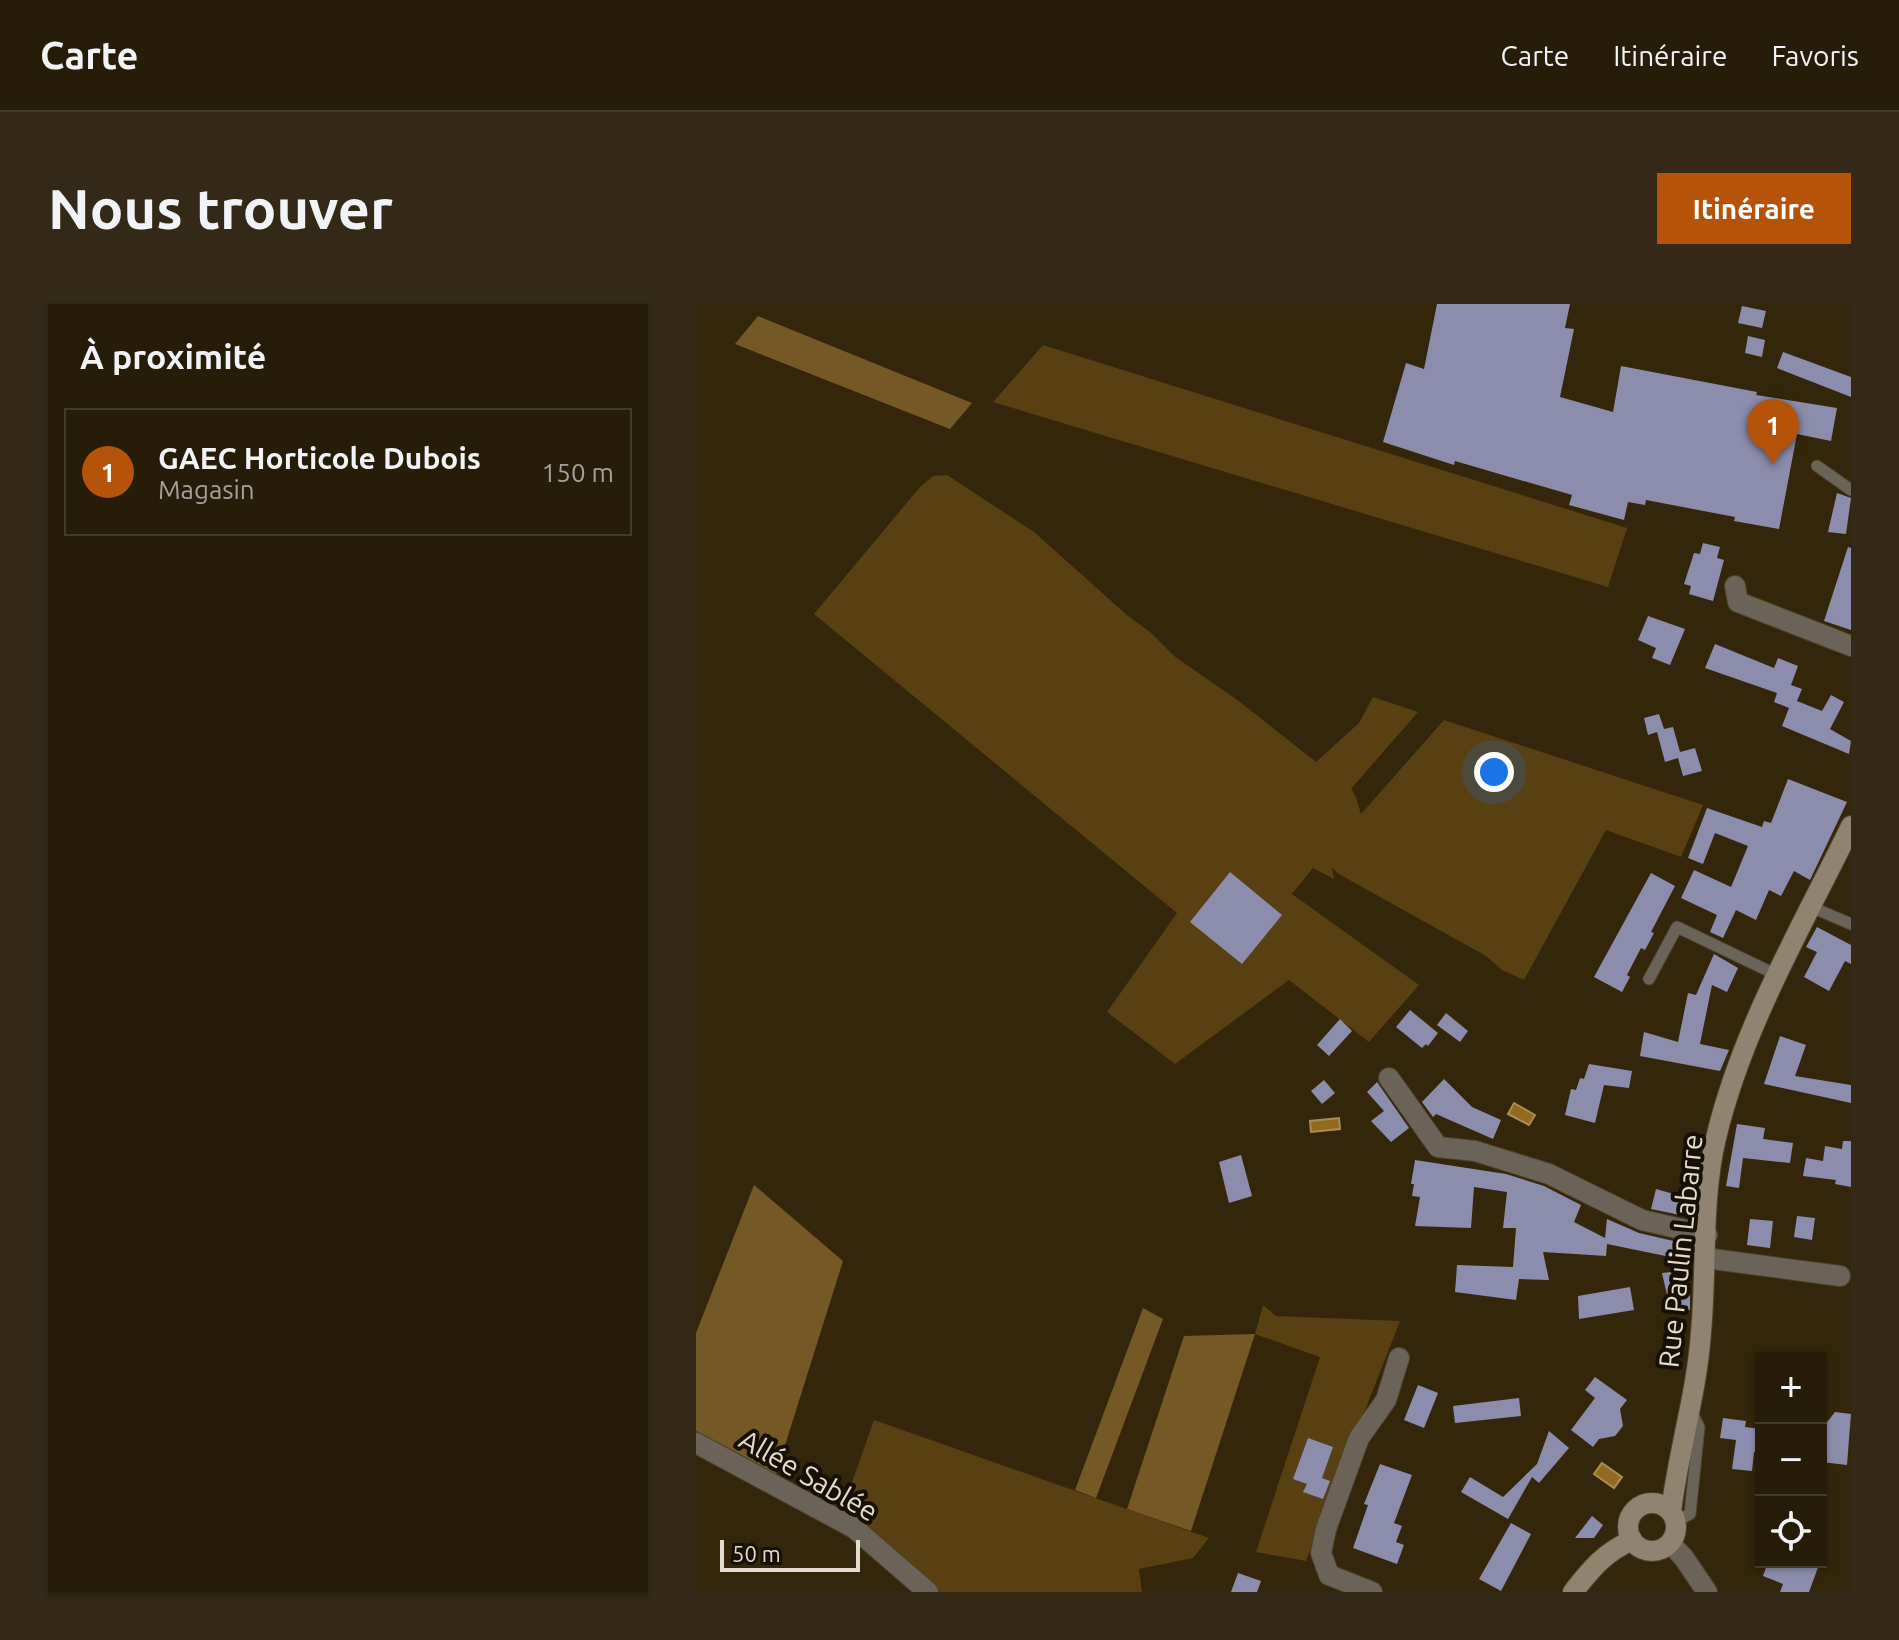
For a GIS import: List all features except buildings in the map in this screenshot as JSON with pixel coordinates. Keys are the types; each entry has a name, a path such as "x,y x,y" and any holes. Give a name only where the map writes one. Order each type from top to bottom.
{"street":[{"path":"1735,586 1738,602 1851,646"},
{"name":"Rue Paulin Labarre","path":"1688,1415 1701,1334 1715,1141 1732,1082 1777,975 1851,826"},
{"path":"1389,1078 1438,1147 1475,1151 1549,1174 1642,1220 1707,1235"},
{"path":"1705,1258 1840,1276"},
{"path":"1372,1592 1329,1575 1321,1553 1326,1529 1359,1438 1386,1400 1399,1358"},
{"path":"1688,1415 1673,1517 1676,1529 1665,1548 1650,1551 1637,1546 1628,1526 1630,1519 1663,1479 1688,1415"},
{"name":"Allée Sablée","path":"696,1443 854,1528 928,1592"},
{"path":"1645,1504 1659,1504 1673,1517"},
{"path":"1573,1592 1589,1570 1610,1550 1632,1540"},
{"path":"1670,1543 1707,1592"}],"lane":[{"path":"1817,466 1851,490"},
{"path":"1811,907 1851,924"},
{"path":"1649,979 1677,927 1777,975"}],"shaded area":[{"path":"758,316 972,403 950,429 735,344"},
{"path":"1043,345 1627,528 1608,587 993,402"},
{"path":"947,475 1034,532 1174,656 1236,699 1316,762 1359,723 1373,697 1418,712 1351,789 1361,814 1444,720 1703,805 1681,857 1606,830 1524,980 1337,873 1332,867 1334,879 1313,868 1292,894 1419,985 1369,1042 1289,980 1175,1064 1107,1012 1177,913 814,614 920,487 933,476"},
{"path":"1514,1103 1535,1115 1529,1125 1508,1114"},
{"path":"1339,1118 1340,1129 1311,1132 1310,1121"},
{"path":"754,1185 843,1261 776,1474 696,1431 696,1333"},
{"path":"1263,1305 1276,1316 1400,1321 1306,1561 1256,1552 1320,1357 1255,1334"},
{"path":"1143,1308 1163,1319 1096,1498 1075,1490"},
{"path":"1255,1334 1191,1531 1127,1509 1184,1336"},
{"path":"874,1420 1209,1538 1193,1558 1139,1569 1142,1592 932,1592 842,1511"},
{"path":"1602,1463 1622,1477 1614,1488 1594,1474"}],"place":[{"name":"GAEC Horticole Dubois","path":"1773,465"}]}
